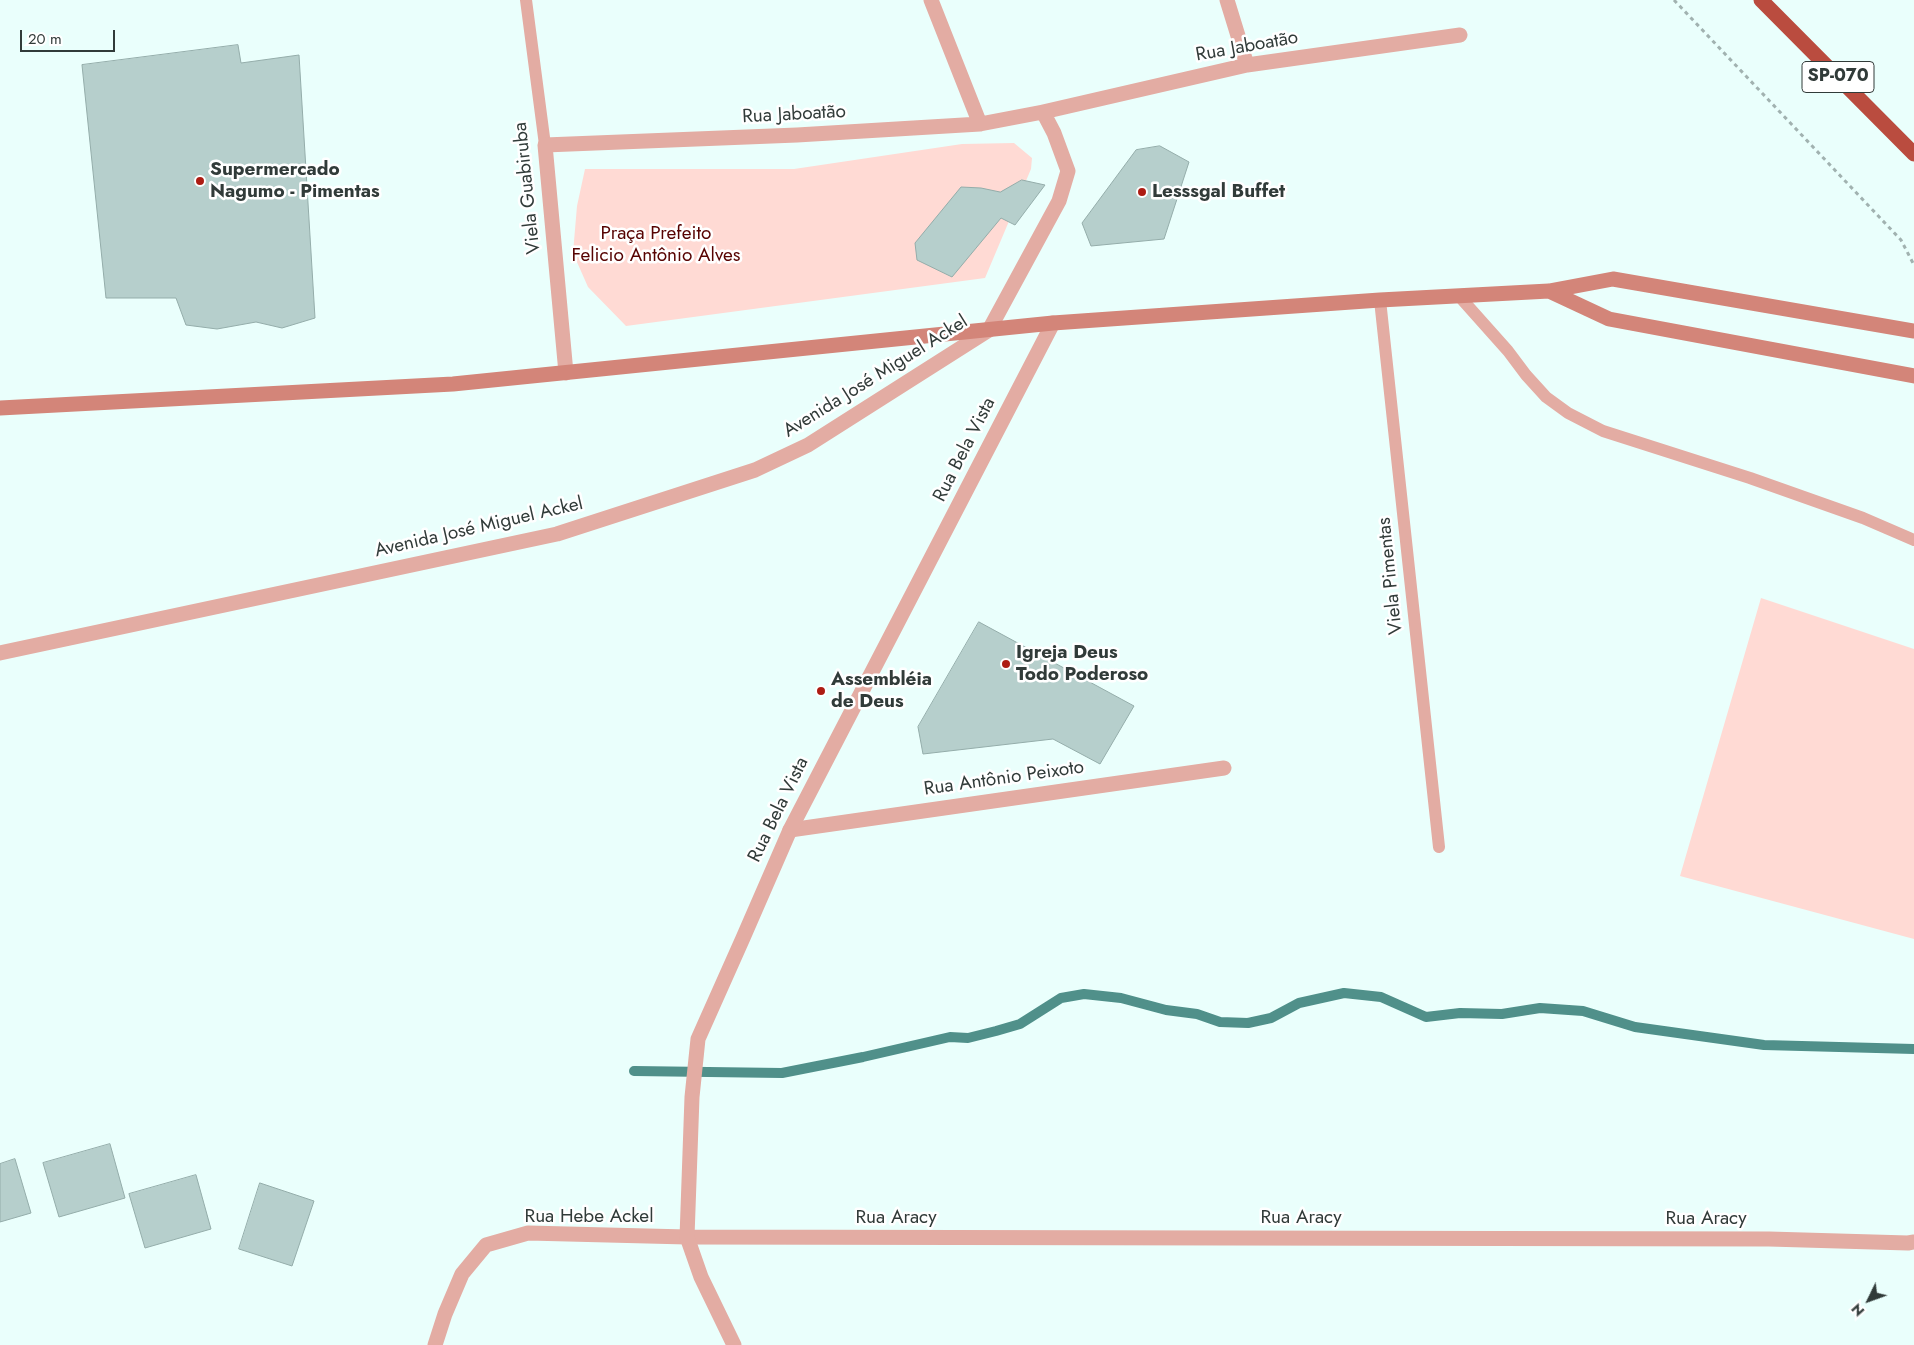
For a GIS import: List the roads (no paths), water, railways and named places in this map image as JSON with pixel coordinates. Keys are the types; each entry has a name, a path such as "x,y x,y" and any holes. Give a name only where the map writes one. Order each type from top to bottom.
{"highway":[{"name":"SP-070","path":"1761,0 1914,154"}],"main road":[{"path":"0,408 453,384 1053,323 1380,300 1549,291 1613,279 1914,331"},
{"path":"1549,291 1609,319 1914,376"}],"street":[{"path":"931,0 980,124"},
{"path":"1228,0 1247,65"},
{"name":"Rua Jaboatão","path":"545,145 797,135 980,124 1043,112 1247,65 1460,35"},
{"path":"989,330 1059,202 1068,171 1043,112"},
{"name":"Viela Guabiruba","path":"545,145 566,373"},
{"name":"Rua Bela Vista","path":"734,1345 701,1277 687,1237 689,1159 698,1039 790,830 1053,323"},
{"name":"Avenida José Miguel Ackel","path":"0,653 548,536 755,470 808,446 989,330"},
{"name":"Rua Antônio Peixoto","path":"790,830 1224,768"},
{"name":"Rua Hebe Ackel","path":"435,1345 445,1314 462,1274 486,1246 528,1233 687,1237"},
{"name":"Rua Aracy","path":"687,1237 1769,1239 1914,1242"}],"lane":[{"name":"Viela Guabiruba","path":"526,0 545,145"},
{"path":"1459,296 1546,397 1568,413 1603,431 1750,478 1863,518 1914,540"},
{"name":"Viela Pimentas","path":"1380,300 1439,848"}],"waterway":[{"path":"634,1071 782,1073 950,1037 968,1038 996,1031 1020,1024 1061,998 1084,994 1121,998 1166,1010 1197,1014 1220,1022 1248,1023 1271,1018 1299,1003 1344,993 1381,997 1426,1017 1460,1013 1502,1014 1540,1008 1583,1011 1635,1027 1764,1045 1914,1049"}],"place":[{"name":"Supermercado Nagumo - Pimentas","path":"200,181"},
{"name":"Lesssgal Buffet","path":"1142,192"},
{"name":"Igreja Deus Todo Poderoso","path":"1006,664"},
{"name":"Assembléia de Deus","path":"821,691"}],"park label":[{"name":"Praça Prefeito Felicio Antônio Alves","path":"656,245"}]}
